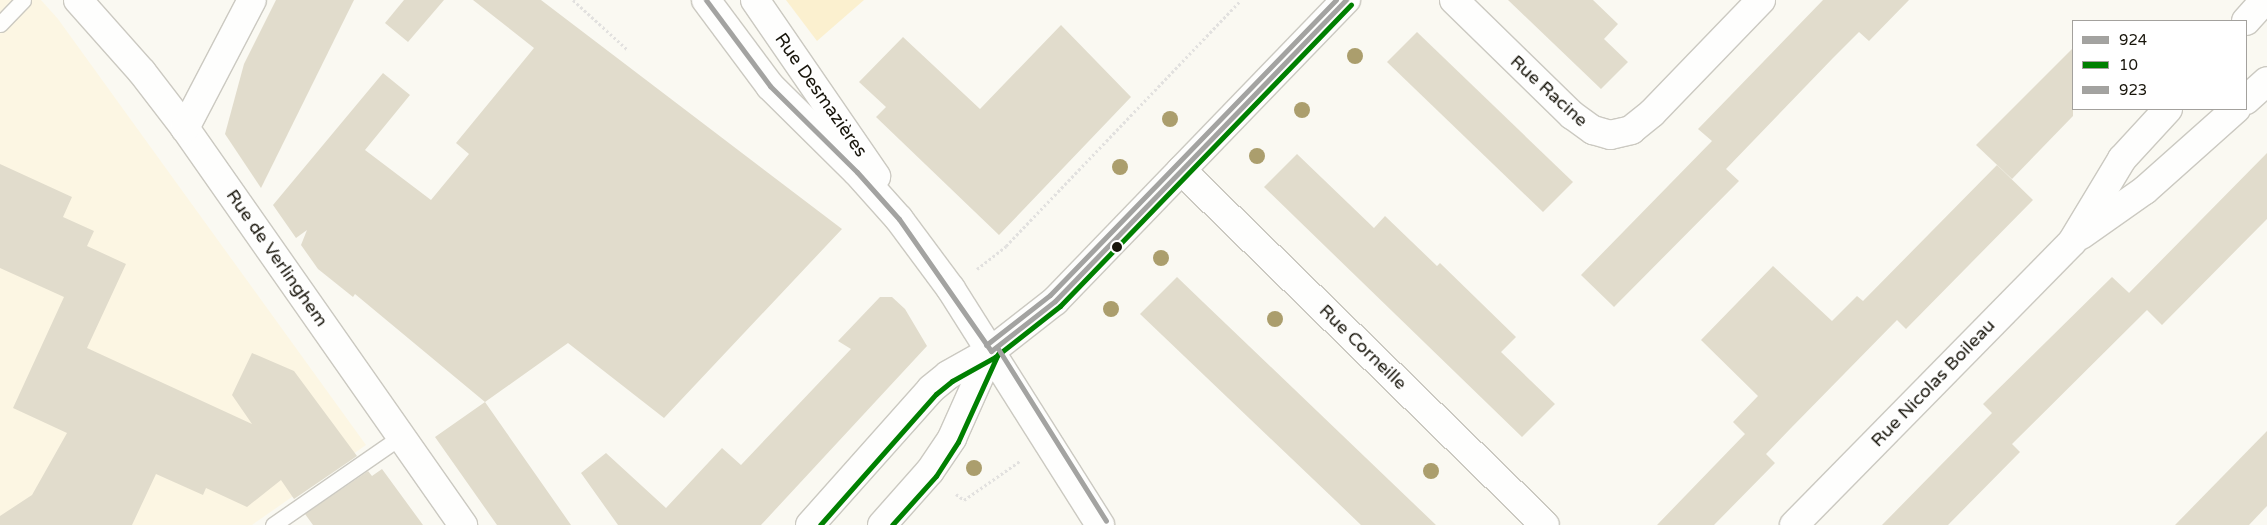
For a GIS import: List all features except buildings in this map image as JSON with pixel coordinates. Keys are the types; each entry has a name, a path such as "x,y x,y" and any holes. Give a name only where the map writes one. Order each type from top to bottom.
{"street":[{"name":"Rue de Verlinghem","path":"78,0 142,72 185,128 463,525"},
{"path":"185,128 252,0"},
{"name":"Rue Desmazières","path":"706,0 770,86 857,172 899,219 950,289 991,351 1100,525"},
{"name":"Rue Desmazières","path":"756,0 862,152 899,219"},
{"path":"810,525 931,390 948,375 991,351 1055,301 1346,0"},
{"name":"Rue Racine","path":"1454,0 1572,115 1593,130 1610,135 1631,130 1652,113 1760,0"},
{"path":"2247,20 2265,0"},
{"path":"2247,99 2267,81"},
{"name":"Rue Nicolas Boileau","path":"2072,242 2122,159 2167,110"},
{"name":"Rue Nicolas Boileau","path":"1794,525 2072,242 2145,190 2235,110"},
{"name":"Rue Corneille","path":"1181,170 1545,525"},
{"path":"882,525 930,471 952,438 991,351"}],"lane":[{"path":"0,24 23,0"},
{"path":"273,525 400,437"}],"path":[{"path":"573,0 628,50"},
{"path":"950,289 1006,246 1241,0"}],"shaded area":[{"path":"0,0 41,0 58,19 366,445 252,525 0,525"},
{"path":"786,0 864,0 817,41"}],"transit line":[{"name":"924","path":"706,0 770,86 857,172 899,219 991,351"},
{"name":"923","path":"986,345 1050,295 1336,0"},
{"name":"924","path":"991,351 1055,301 1346,0"},
{"name":"10","path":"820,525 936,394 952,381 995,357 1060,306 1351,5"},
{"name":"923","path":"997,347 1106,521"},
{"name":"10","path":"892,525 936,476 958,442 998,354"}]}
